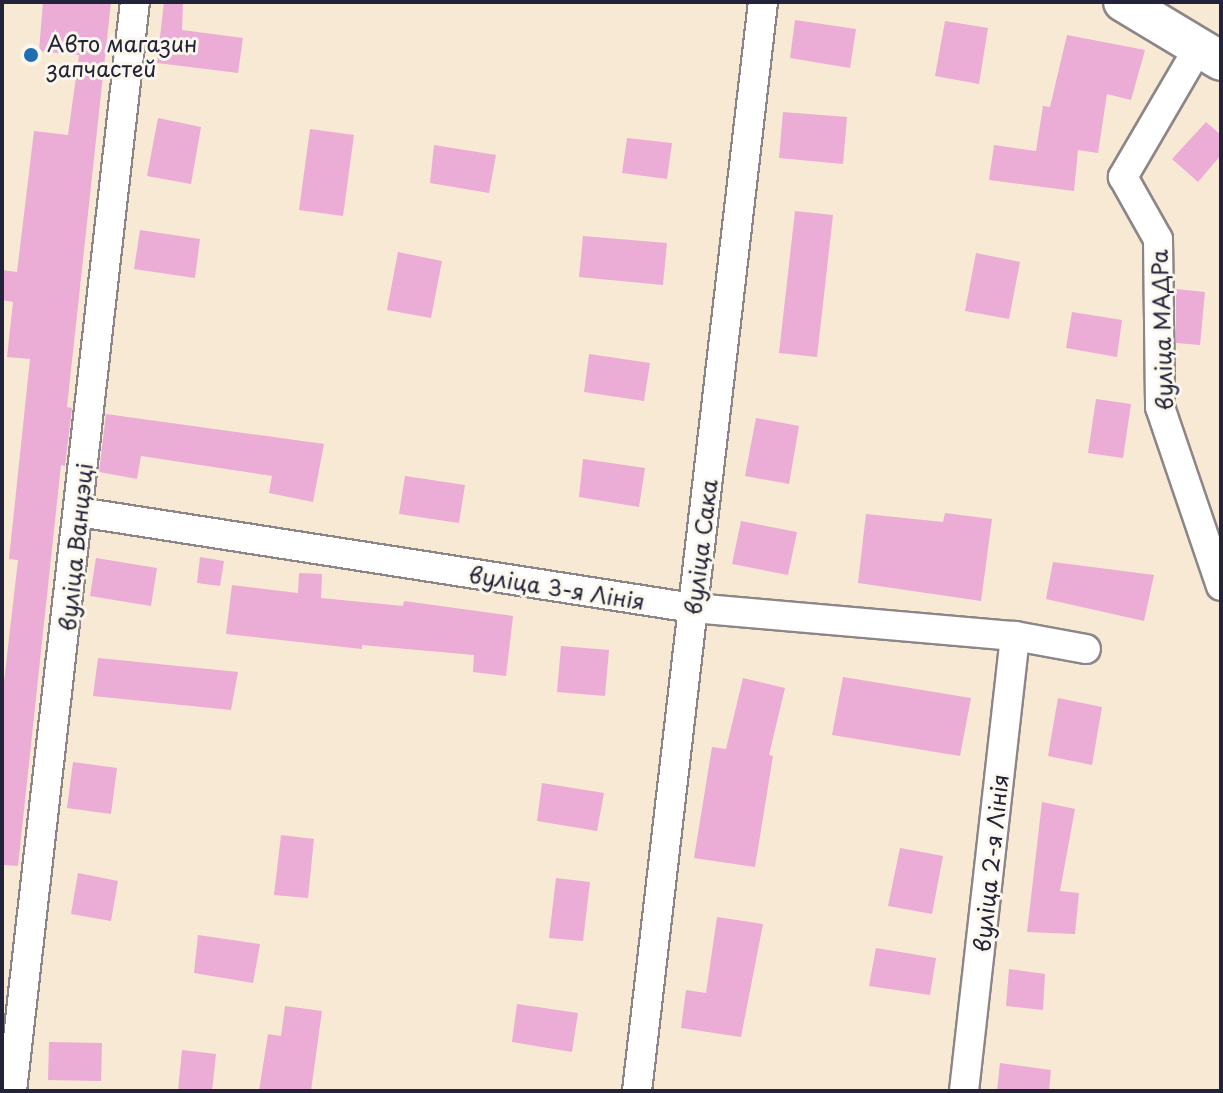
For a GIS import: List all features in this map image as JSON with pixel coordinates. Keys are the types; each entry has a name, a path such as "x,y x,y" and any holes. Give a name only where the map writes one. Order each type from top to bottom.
{"main road":[{"path":"1123,2 1210,53"}],"street":[{"name":"вуліца Ванцэці","path":"12,1091 135,2"},
{"name":"вуліца Сака","path":"637,1091 763,2"},
{"name":"вуліца МАДРа","path":"1210,53 1123,177 1158,239 1160,407 1221,586"},
{"name":"вуліца 3-я Лінія","path":"79,512 693,608 1015,636 1086,649"},
{"name":"вуліца 2-я Лінія","path":"964,1091 1015,636"}],"building":[{"path":"43,2 111,2 67,407 72,408 65,466 61,465 18,866 2,865 2,699 18,560 9,559 30,359 7,357 13,302 2,300 2,270 17,272 34,131 68,135 79,55 39,51"},
{"path":"164,2 183,2 182,30 243,38 238,73 157,63"},
{"path":"795,20 856,29 850,68 790,58"},
{"path":"945,21 988,28 979,84 935,76"},
{"path":"1067,35 1145,50 1131,100 1107,94 1098,153 1078,150 1074,191 989,180 994,145 1036,151 1043,106 1050,107"},
{"path":"783,112 847,117 843,164 779,158"},
{"path":"158,118 201,127 191,184 147,176"},
{"path":"1206,122 1221,135 1221,155 1198,182 1172,159"},
{"path":"310,129 354,135 343,216 299,210"},
{"path":"627,138 672,143 667,179 622,173"},
{"path":"434,145 496,155 489,193 430,183"},
{"path":"795,211 833,215 817,357 779,353"},
{"path":"140,230 200,239 195,278 134,269"},
{"path":"583,236 667,243 663,285 579,277"},
{"path":"398,252 442,261 431,318 387,310"},
{"path":"976,253 1020,262 1009,319 965,311"},
{"path":"1176,289 1205,292 1200,345 1176,343"},
{"path":"1072,312 1122,320 1117,357 1066,348"},
{"path":"589,354 650,363 644,401 584,392"},
{"path":"1096,399 1131,404 1123,458 1088,453"},
{"path":"106,414 324,444 313,502 269,493 272,476 141,456 137,479 99,472"},
{"path":"756,418 799,426 789,484 745,476"},
{"path":"583,459 645,468 639,507 579,497"},
{"path":"405,476 465,485 459,523 399,514"},
{"path":"945,513 992,519 981,601 858,583 866,514 943,522"},
{"path":"741,521 797,532 788,575 732,564"},
{"path":"200,557 224,561 220,586 197,583"},
{"path":"96,558 157,568 151,606 90,596"},
{"path":"1053,562 1154,575 1144,621 1046,599"},
{"path":"299,573 322,574 321,598 403,606 404,601 513,616 506,676 473,672 474,655 362,645 362,649 226,634 232,585 298,593"},
{"path":"561,646 609,650 605,696 557,692"},
{"path":"98,658 238,672 231,710 93,696"},
{"path":"843,677 971,698 960,756 832,735"},
{"path":"743,678 785,688 769,755 773,756 755,867 694,858 712,747 726,749"},
{"path":"1058,698 1102,707 1092,765 1048,756"},
{"path":"73,762 117,768 111,814 67,808"},
{"path":"542,783 604,793 597,831 537,821"},
{"path":"1042,802 1075,809 1060,891 1079,893 1075,934 1027,932"},
{"path":"281,835 314,839 308,898 274,895"},
{"path":"900,848 943,856 932,914 888,906"},
{"path":"78,873 118,881 111,921 71,914"},
{"path":"556,878 590,882 583,941 549,938"},
{"path":"717,917 763,924 741,1037 681,1028 686,990 706,993"},
{"path":"198,935 260,944 253,983 194,973"},
{"path":"876,948 936,958 930,995 869,986"},
{"path":"1009,969 1045,974 1043,1010 1006,1006"},
{"path":"517,1004 578,1013 572,1052 512,1042"},
{"path":"285,1006 322,1011 311,1091 259,1091 268,1034 281,1036"},
{"path":"49,1042 102,1043 101,1081 48,1080"},
{"path":"182,1050 216,1054 212,1091 178,1091"},
{"path":"1000,1063 1051,1070 1049,1091 997,1091"}],"place":[{"name":"Авто магазин запчастей","path":"31,55"}]}
